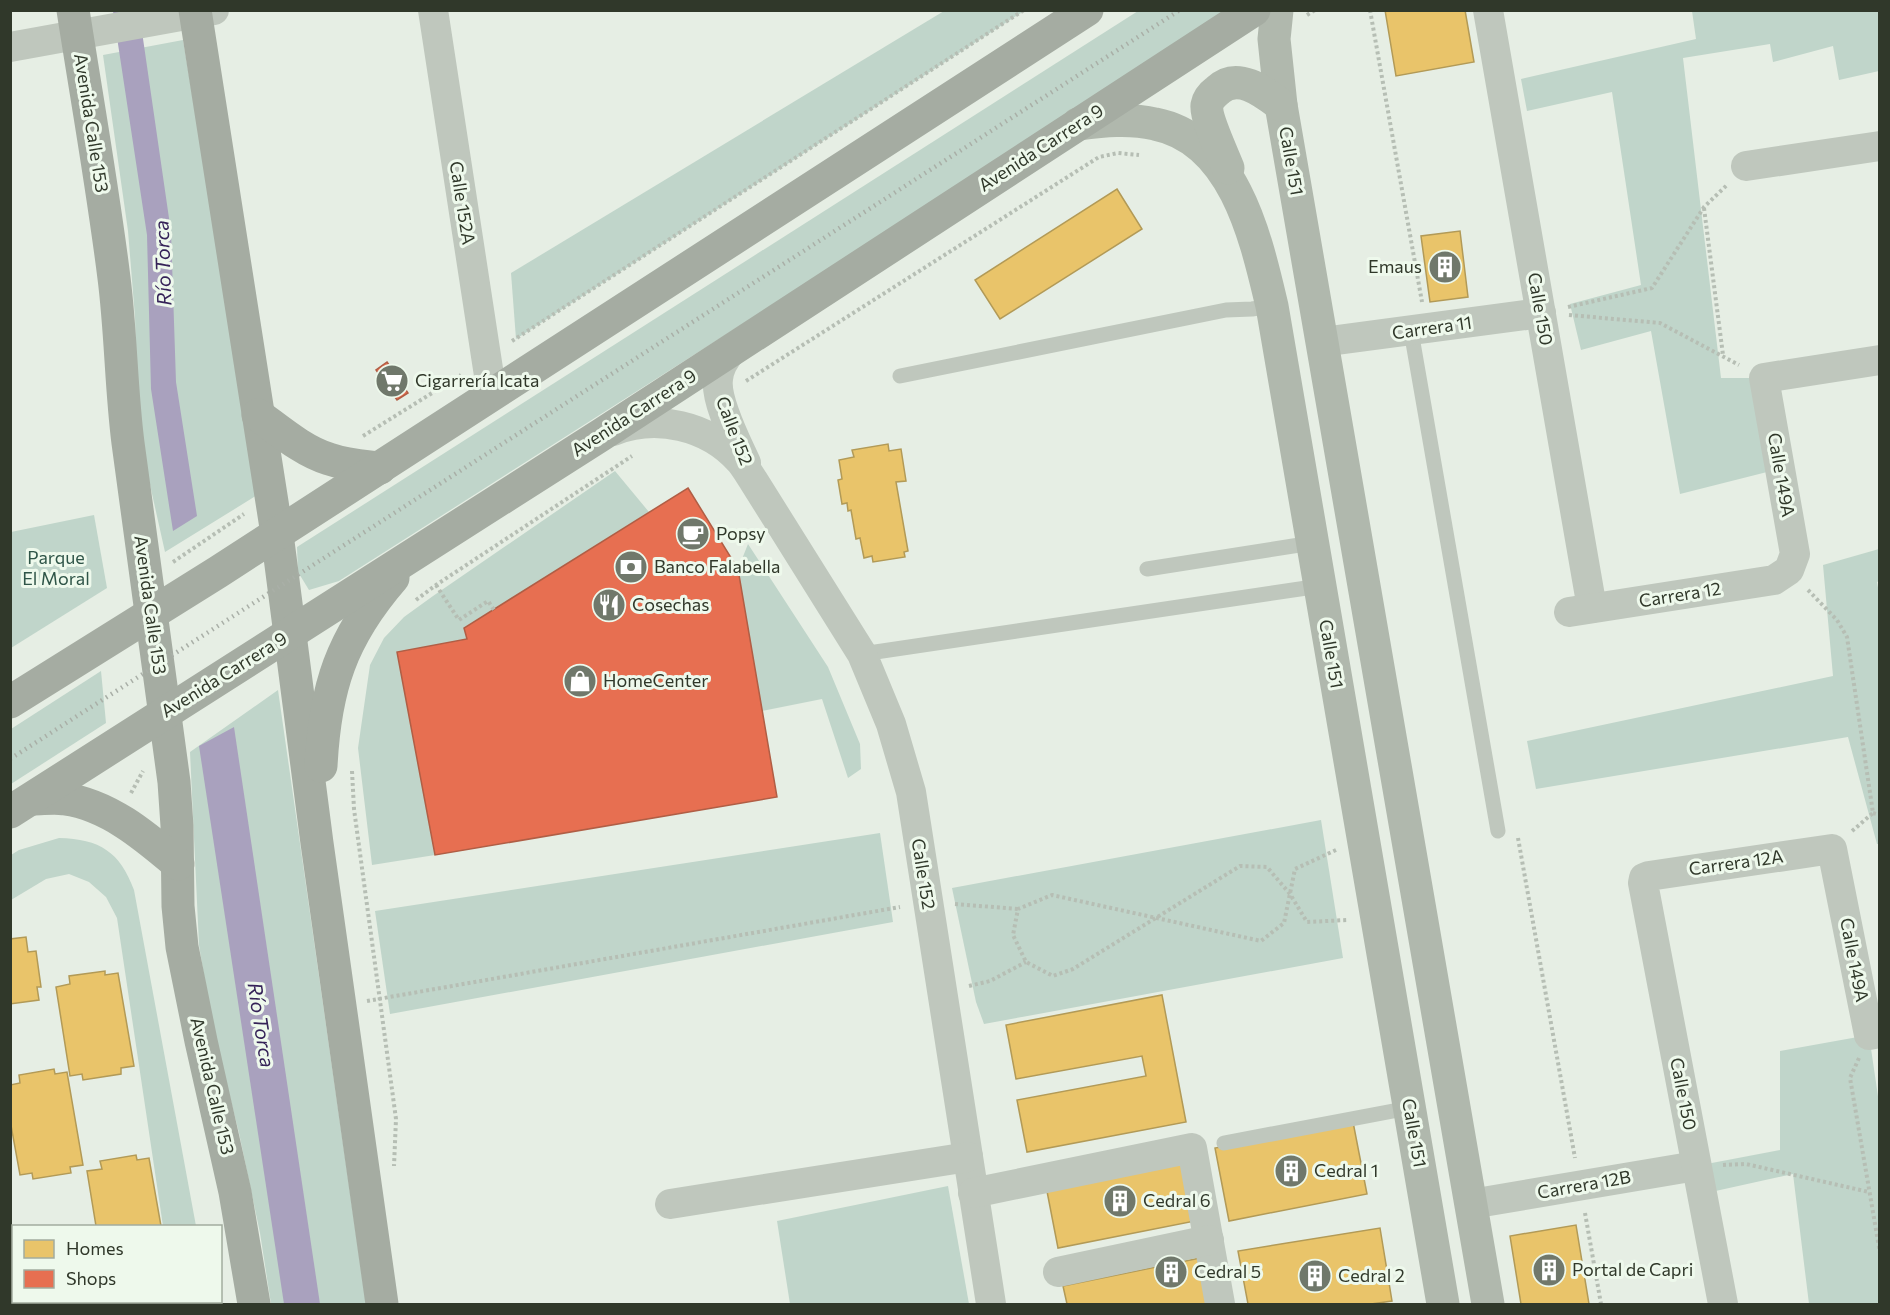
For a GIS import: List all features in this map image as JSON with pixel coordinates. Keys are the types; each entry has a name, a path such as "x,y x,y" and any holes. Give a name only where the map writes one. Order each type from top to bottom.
{"main road":[{"path":"10,702 380,468 1087,10"},
{"name":"Avenida Carrera 9","path":"22,805 601,435 1254,10"},
{"path":"202,12 258,415 277,534 317,843 382,1305"},
{"name":"Avenida Calle 153","path":"84,25 114,280 122,396 147,580 162,607 175,706 174,782 178,906 183,948 235,1192 254,1305"},
{"path":"258,415 304,448 327,459 351,465 380,468"},
{"path":"317,843 325,715 338,667 349,640 364,614 414,554"},
{"path":"22,805 64,798 84,803 124,822 178,864"}],"street":[{"name":"Calle 152A","path":"433,10 492,395"},
{"name":"Calle 150","path":"1488,10 1541,313 1581,610"},
{"path":"10,47 84,25 158,21 202,12"},
{"name":"Calle 151","path":"1291,13 1275,52 1281,105 1488,1305"},
{"path":"1238,195 1208,116 1207,105 1212,95 1221,87 1231,83 1246,84 1261,90 1281,105"},
{"name":"Calle 151","path":"1078,124 1117,120 1156,124 1197,143 1214,158 1228,176 1238,195 1260,256 1272,306 1443,1305"},
{"path":"1746,166 1880,146"},
{"name":"Carrera 11","path":"1322,342 1541,313"},
{"name":"Calle 152","path":"732,350 720,368 718,389 731,430 753,480"},
{"path":"1764,378 1880,360"},
{"name":"Calle 149A","path":"1764,378 1795,554 1789,570"},
{"name":"Calle 152","path":"601,435 627,425 653,422 680,425 702,433 722,445 740,461 753,480 862,654 891,724 910,792 991,1305"},
{"name":"Carrera 12","path":"1581,610 1774,580 1789,570"},
{"name":"Calle 149A","path":"1832,849 1874,1034"},
{"name":"Carrera 12A","path":"1643,883 1644,878 1649,876 1832,849"},
{"name":"Calle 150","path":"1643,883 1723,1305"},
{"path":"973,1193 1192,1148 1220,1305"},
{"path":"670,1204 968,1157"},
{"name":"Carrera 12B","path":"1471,1204 1696,1166"},
{"path":"1058,1272 1209,1240"}],"lane":[{"path":"900,376 1226,310 1272,306"},
{"path":"1411,331 1498,831"},
{"path":"1147,569 1312,543"},
{"path":"862,654 1320,586"},
{"path":"1224,1143 1409,1108"}],"path":[{"path":"327,459 1024,10"},
{"path":"1291,13 1315,10"},
{"path":"1541,313 1652,288 1704,207 1746,166"},
{"path":"1704,207 1723,356"},
{"path":"1541,313 1660,323 1764,378"},
{"path":"147,580 271,496"},
{"path":"1789,570 1837,620 1847,637 1873,813"},
{"path":"436,585 459,620 488,601 494,610"},
{"path":"130,795 146,765"},
{"path":"351,767 354,809 396,1119 394,1177"},
{"path":"1873,813 1880,815"},
{"path":"1832,849 1873,813"},
{"path":"340,1006 928,902 1018,909 1052,895 1261,940 1284,923 1295,869 1345,846"},
{"path":"1018,909 1012,935 1026,962 1053,976 1073,969 1240,866 1267,867 1290,894 1307,922 1357,919"},
{"path":"942,993 990,981 1026,962"},
{"path":"1874,1034 1850,1078 1880,1253"},
{"path":"1696,1166 1746,1164 1869,1192"}],"green space":[{"path":"944,11 1024,11 516,339 511,273"},
{"path":"1138,11 1234,11 339,581 309,590 298,572 297,547"},
{"path":"1692,11 1879,11 1879,71 1839,80 1833,46 1773,62 1770,44 1683,58 1721,378 1754,378 1771,471 1680,494 1651,331 1581,350 1570,304 1641,285 1612,92 1527,111 1521,79 1696,39"},
{"path":"183,40 259,494 165,552 144,458 137,387 135,317 128,231 103,55"},
{"path":"615,471 649,512 464,628 467,639 397,652 435,855 372,865 358,748 370,665 384,638 404,617 433,596"},
{"name":"Parque El Moral","path":"94,515 107,588 11,648 11,532"},
{"path":"748,544 828,667 860,744 861,769 848,778 822,699 762,711 738,569"},
{"path":"1879,549 1879,581 1877,582 1880,599 1879,844 1877,844 1848,737 1536,789 1527,741 1833,676 1823,565"},
{"path":"101,671 106,723 11,784 11,729"},
{"path":"278,690 366,1304 271,1304 260,1233 239,1133 212,1025 199,945 190,752"},
{"path":"1321,820 1343,958 984,1024 976,1002 952,888"},
{"path":"880,833 893,922 390,1014 375,911"},
{"path":"59,838 86,841 107,850 122,866 128,877 134,890 196,1225 163,1225 117,918 106,897 89,882 69,874 46,879 11,900 11,855 19,850"},
{"path":"1869,1035 1880,1110 1879,1304 1809,1304 1793,1174 1702,1194 1696,1166 1780,1150 1780,1051"},
{"path":"948,1186 969,1304 790,1304 777,1221"},
{"path":"10,1302 63,1304 11,1304"}],"water":[{"name":"Río Torca","path":"113,11 139,11 171,232 176,382 197,516 173,531 151,389 147,235"},
{"name":"Río Torca","path":"234,727 320,1304 284,1304 199,746"}],"building: Homes":[{"path":"1385,10 1465,10 1474,62 1396,76"},
{"path":"1117,189 1142,229 1000,319 975,280"},
{"name":"Emaus","path":"1460,231 1468,297 1430,302 1421,236"},
{"path":"888,444 889,451 901,449 906,481 896,482 908,551 904,552 905,557 873,562 872,556 864,558 860,538 856,539 851,510 848,511 847,503 842,504 838,480 842,479 839,460 854,457 852,450"},
{"path":"26,937 28,952 36,951 41,987 37,987 39,1000 10,1004 10,939"},
{"path":"105,971 105,975 118,973 134,1066 121,1068 121,1074 83,1080 82,1074 70,1076 56,987 70,984 69,976"},
{"path":"1162,995 1186,1122 1027,1152 1017,1100 1146,1076 1142,1056 1016,1079 1006,1025"},
{"path":"54,1069 55,1074 67,1072 83,1165 70,1167 71,1173 33,1179 32,1173 20,1175 10,1120 10,1085 20,1083 19,1075"},
{"name":"Cedral 1","path":"1353,1122 1367,1194 1229,1221 1215,1148"},
{"name":"Cedral 6","path":"1182,1154 1195,1221 1058,1248 1045,1181"},
{"path":"136,1155 137,1160 149,1158 161,1225 96,1225 87,1171 102,1169 100,1161"},
{"name":"Portal de Capri","path":"1576,1225 1589,1304 1521,1304 1510,1236"},
{"name":"Cedral 2","path":"1380,1228 1392,1301 1371,1304 1248,1304 1238,1251"},
{"name":"Cedral 5","path":"1205,1257 1216,1304 1067,1304 1063,1286"}],"building: Shops":[{"name":"Cigarrería Icata","path":"387,362 408,393 397,400 376,370"},
{"name":"HomeCenter","path":"688,488 738,569 777,797 435,855 397,652 467,639 464,628"}],"railway":[{"path":"10,759 1180,10"}],"place":[{"name":"Emaus","path":"1445,267"},
{"name":"Cigarrería Icata","path":"392,381"},
{"name":"Popsy","path":"693,534"},
{"name":"Banco Falabella","path":"631,567"},
{"name":"Cosechas","path":"609,605"},
{"name":"HomeCenter","path":"580,681"},
{"name":"Cedral 1","path":"1291,1171"},
{"name":"Cedral 6","path":"1120,1201"},
{"name":"Portal de Capri","path":"1549,1270"},
{"name":"Cedral 5","path":"1171,1272"},
{"name":"Cedral 2","path":"1315,1276"}]}
